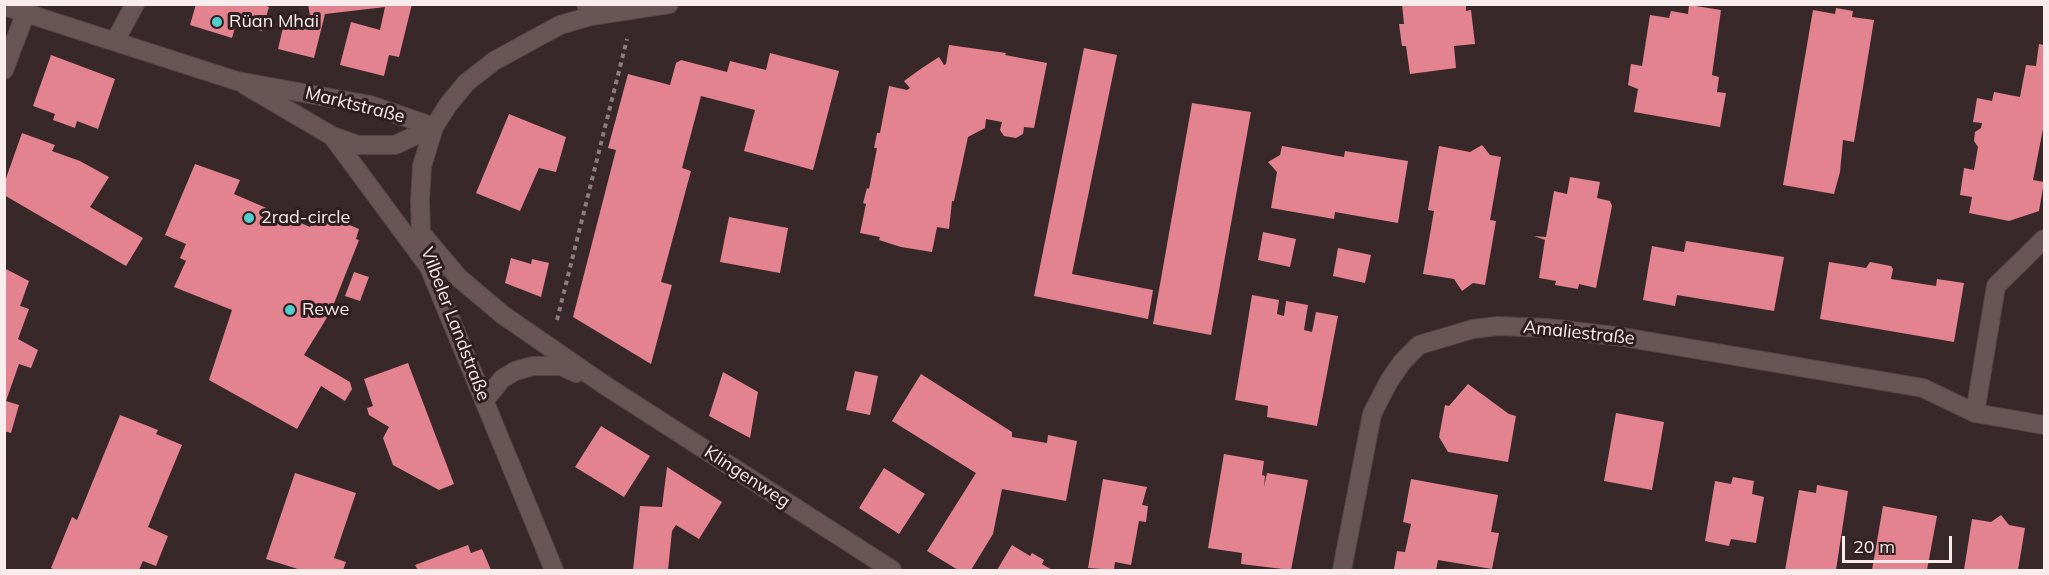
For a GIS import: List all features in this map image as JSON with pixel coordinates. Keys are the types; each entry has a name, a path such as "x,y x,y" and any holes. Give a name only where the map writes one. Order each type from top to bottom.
{"street":[{"path":"115,41 135,4"},
{"name":"Vilbeler Landstraße","path":"554,570 429,267 421,233 422,166 434,127 466,83 494,61 532,38 589,10 633,9 669,4"},
{"name":"Marktstraße","path":"4,6 237,81 370,105 434,127"},
{"path":"4,70 26,12"},
{"name":"Marktstraße","path":"237,81 332,136 358,145 395,145 434,127"},
{"path":"332,136 429,267"},
{"name":"Klingenweg","path":"421,233 459,278 503,315 603,384 892,570"},
{"path":"1975,413 1996,286 2044,239"},
{"name":"Amaliestraße","path":"1342,570 1372,414 1389,381 1403,361 1419,345 1458,333 1498,326 1623,337 1923,388 1975,413 2044,425"},
{"name":"Klingenweg","path":"484,401 502,379 515,371 533,366 561,366 603,384"}],"path":[{"path":"558,315 633,9"}],"building":[{"path":"196,4 261,4 269,7 262,31 236,24 232,38 190,25"},
{"path":"308,4 412,4 399,57 389,55 384,76 340,65 351,22 380,30 385,7 325,14 314,58 278,49 285,19 310,16"},
{"path":"1402,4 1466,4 1466,11 1471,10 1475,44 1454,46 1456,68 1410,74 1406,46 1402,46 1399,24 1404,24"},
{"path":"1689,5 1721,10 1712,75 1719,77 1717,92 1726,93 1720,127 1634,112 1638,89 1628,85 1631,64 1642,66 1650,15 1669,18 1671,11 1688,14"},
{"path":"1836,8 1853,11 1852,17 1874,20 1854,142 1843,140 1840,172 1834,194 1783,185 1813,10 1835,14"},
{"path":"2039,44 2044,45 2044,124 2033,180 2044,182 2039,211 2009,221 1969,213 1972,197 1960,195 1964,168 1974,170 1978,147 1974,141 1975,132 1981,128 1982,123 1973,122 1977,98 1992,101 1994,92 2020,97 2026,65 2036,66"},
{"path":"949,45 1006,53 1005,55 1047,63 1034,128 1024,127 1023,134 1016,138 1004,136 1000,130 1002,122 986,119 985,128 968,137 954,201 952,201 949,229 937,227 932,252 901,247 879,240 880,237 860,233 866,204 863,203 867,188 869,189 877,148 874,148 877,133 880,133 889,86 907,90 910,88 904,81 922,68 939,57 944,65 946,64"},
{"path":"1084,48 1117,55 1072,274 1153,290 1148,319 1034,296"},
{"path":"770,53 839,71 813,170 744,151 755,110 701,96 682,168 691,171 661,282 672,285 651,364 573,317 616,150 608,148 628,74 670,85 676,63 681,60 727,72 730,61 766,70"},
{"path":"51,55 115,79 98,129 77,121 75,128 53,120 55,114 33,106"},
{"path":"1192,103 1251,112 1211,335 1153,324"},
{"path":"509,114 566,137 556,172 539,168 520,211 476,193"},
{"path":"22,133 55,145 52,151 80,161 109,177 90,207 143,238 126,266 4,195 4,184"},
{"path":"1482,145 1490,155 1501,157 1490,220 1496,221 1485,285 1473,283 1462,291 1454,279 1423,274 1434,211 1428,210 1439,146 1470,152"},
{"path":"1282,146 1344,157 1345,151 1408,161 1398,223 1335,212 1334,219 1271,208 1277,172 1268,162 1280,155"},
{"path":"195,164 240,180 234,194 310,227 317,211 359,229 356,239 359,240 331,311 304,355 350,382 352,389 345,401 321,386 297,429 209,380 232,310 174,287 186,261 180,258 186,244 165,235"},
{"path":"1570,177 1600,182 1597,198 1610,201 1612,206 1596,288 1579,284 1578,289 1555,285 1556,281 1539,278 1545,240 1534,236 1546,237 1554,191 1567,194"},
{"path":"729,217 788,228 780,273 720,262"},
{"path":"1263,232 1296,239 1290,267 1258,260"},
{"path":"1686,241 1784,257 1774,311 1677,295 1675,306 1643,300 1652,246 1684,252"},
{"path":"1338,248 1371,255 1365,283 1333,276"},
{"path":"511,258 531,264 532,259 549,263 541,297 505,283"},
{"path":"1829,262 1866,268 1870,262 1891,266 1893,269 1891,279 1936,286 1937,279 1964,283 1954,342 1820,319"},
{"path":"4,268 29,281 20,306 29,309 18,339 38,350 31,368 19,364 6,401 19,405 11,433 4,431"},
{"path":"354,272 369,277 360,301 345,296"},
{"path":"1252,295 1279,300 1277,314 1284,316 1286,301 1308,305 1304,330 1312,332 1316,312 1338,316 1317,426 1267,417 1268,406 1235,400"},
{"path":"408,363 454,484 439,490 393,465 383,438 389,427 369,415 367,408 373,406 364,379"},
{"path":"855,371 878,376 870,415 846,410"},
{"path":"723,372 758,392 750,438 709,416"},
{"path":"921,374 1012,432 1012,437 1047,443 1048,435 1077,441 1066,501 1002,489 993,534 971,570 958,570 927,551 976,473 892,421"},
{"path":"1468,384 1509,414 1516,416 1508,462 1448,452 1439,437 1445,405 1449,406"},
{"path":"1616,413 1664,422 1652,490 1604,481"},
{"path":"120,415 158,430 156,434 182,445 148,527 168,536 156,566 143,561 139,570 55,570 51,568 72,517 77,520"},
{"path":"601,426 650,456 624,497 575,467"},
{"path":"1224,454 1264,461 1262,475 1265,476 1264,487 1267,473 1308,480 1291,570 1241,564 1242,553 1208,548"},
{"path":"667,467 722,502 699,539 676,525 672,531 668,570 633,570 640,506 662,507"},
{"path":"884,468 925,494 899,534 859,508"},
{"path":"295,473 356,493 334,558 346,562 343,570 301,570 266,559"},
{"path":"1733,477 1754,481 1752,494 1764,497 1756,543 1731,539 1729,546 1705,541 1715,481 1731,484"},
{"path":"1103,479 1147,487 1142,505 1148,506 1146,522 1139,521 1131,565 1115,562 1114,570 1088,568"},
{"path":"1411,479 1498,495 1491,532 1499,533 1492,569 1438,560 1436,570 1394,569 1397,551 1405,552 1411,524 1403,522"},
{"path":"1817,485 1848,491 1836,570 1785,570 1799,490 1816,493"},
{"path":"1883,506 1937,516 1927,570 1872,570"},
{"path":"2001,515 2009,525 2025,528 2018,570 1964,570 1972,519 1991,522"},
{"path":"468,545 471,553 482,549 491,570 418,570 415,565"},
{"path":"1012,545 1030,556 1032,553 1044,560 1042,564 1052,570 997,570"}],"place":[{"name":"Rüan Mhai","path":"217,22"},
{"name":"2rad-circle","path":"249,218"},
{"name":"Rewe","path":"290,310"}]}
